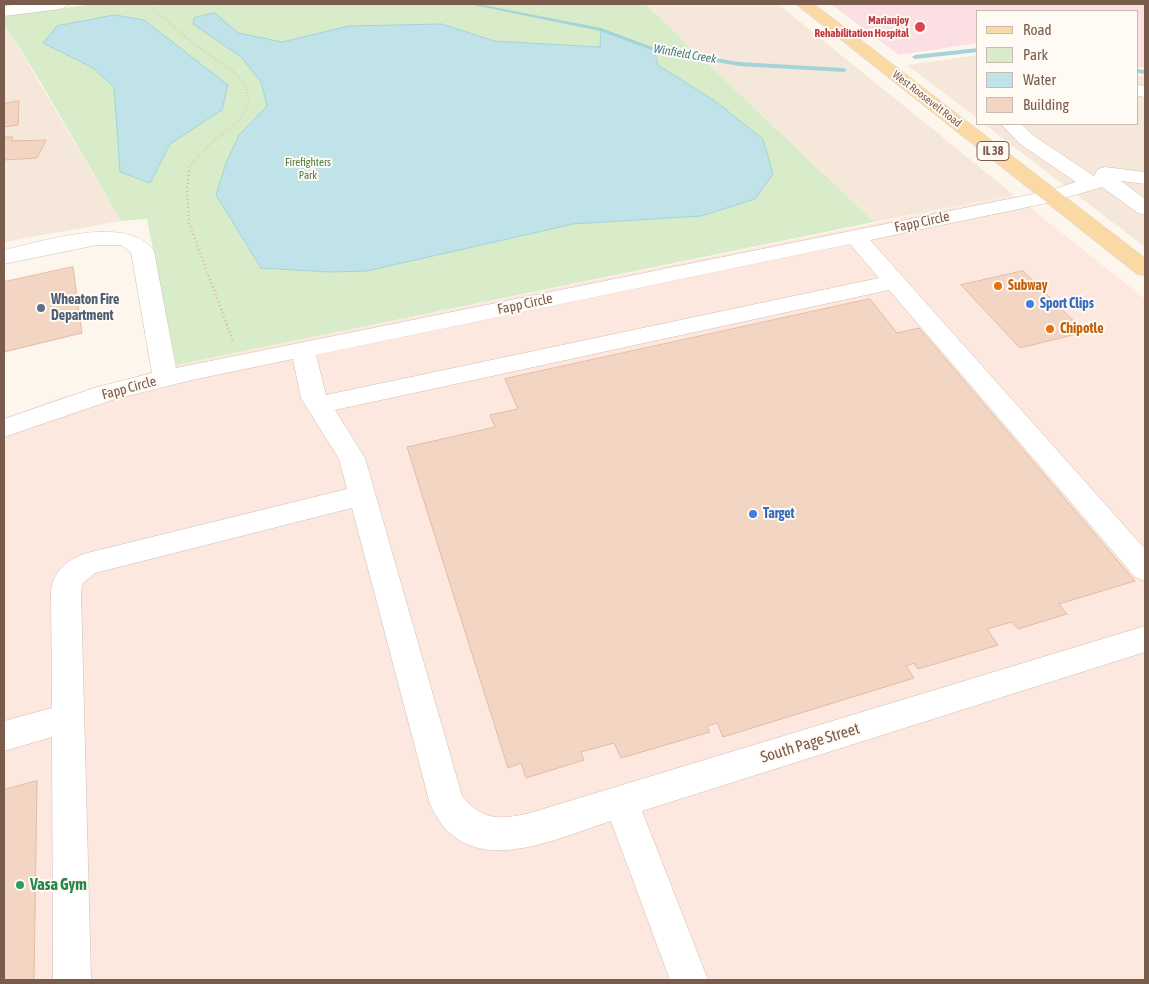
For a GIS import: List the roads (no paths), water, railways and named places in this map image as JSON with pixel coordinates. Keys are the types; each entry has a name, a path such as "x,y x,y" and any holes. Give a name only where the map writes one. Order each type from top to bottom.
{"main road":[{"name":"West Roosevelt Road","path":"804,4 1145,269"}],"street":[{"path":"4,11 60,4"},
{"path":"1011,125 1027,140 1145,209"},
{"name":"Fapp Circle","path":"4,428 106,393 165,378 1052,196 1098,181 1105,173 1145,178"},
{"path":"855,236 1145,569"},
{"path":"4,257 94,239 118,239 136,244 143,251 165,378"},
{"path":"318,404 894,282"},
{"path":"72,980 66,586 73,573 96,562 362,496 352,458 314,398 303,349"},
{"name":"South Page Street","path":"362,496 447,804 458,819 473,830 492,835 511,835 1145,638"},
{"path":"4,736 68,718"},
{"path":"621,801 689,980"}],"water":[{"path":"215,13 238,33 282,42 349,26 442,24 494,41 600,47 601,30 654,49 658,65 715,101 763,139 773,174 755,199 701,216 573,224 367,271 329,272 261,268 216,195 226,163 239,135 267,106 261,82 241,57 193,24 194,18"},
{"path":"115,15 144,20 228,85 222,110 170,144 150,183 120,172 114,87 93,68 43,43 57,26"}],"waterway":[{"name":"Winfield Creek","path":"472,4 601,30 654,49 739,64 844,70"},
{"name":"Winfield Creek","path":"915,57 976,50"},
{"name":"Winfield Creek","path":"1139,71 1145,72"}],"place":[{"name":"Marianjoy Rehabilitation Hospital","path":"920,27"},
{"name":"Subway","path":"998,286"},
{"name":"Sport Clips","path":"1030,304"},
{"name":"Wheaton Fire Department","path":"41,308"},
{"name":"Chipotle","path":"1050,329"},
{"name":"Target","path":"753,514"},
{"name":"Vasa Gym","path":"20,885"}],"park label":[{"name":"Firefighters Park","path":"308,169"}]}
